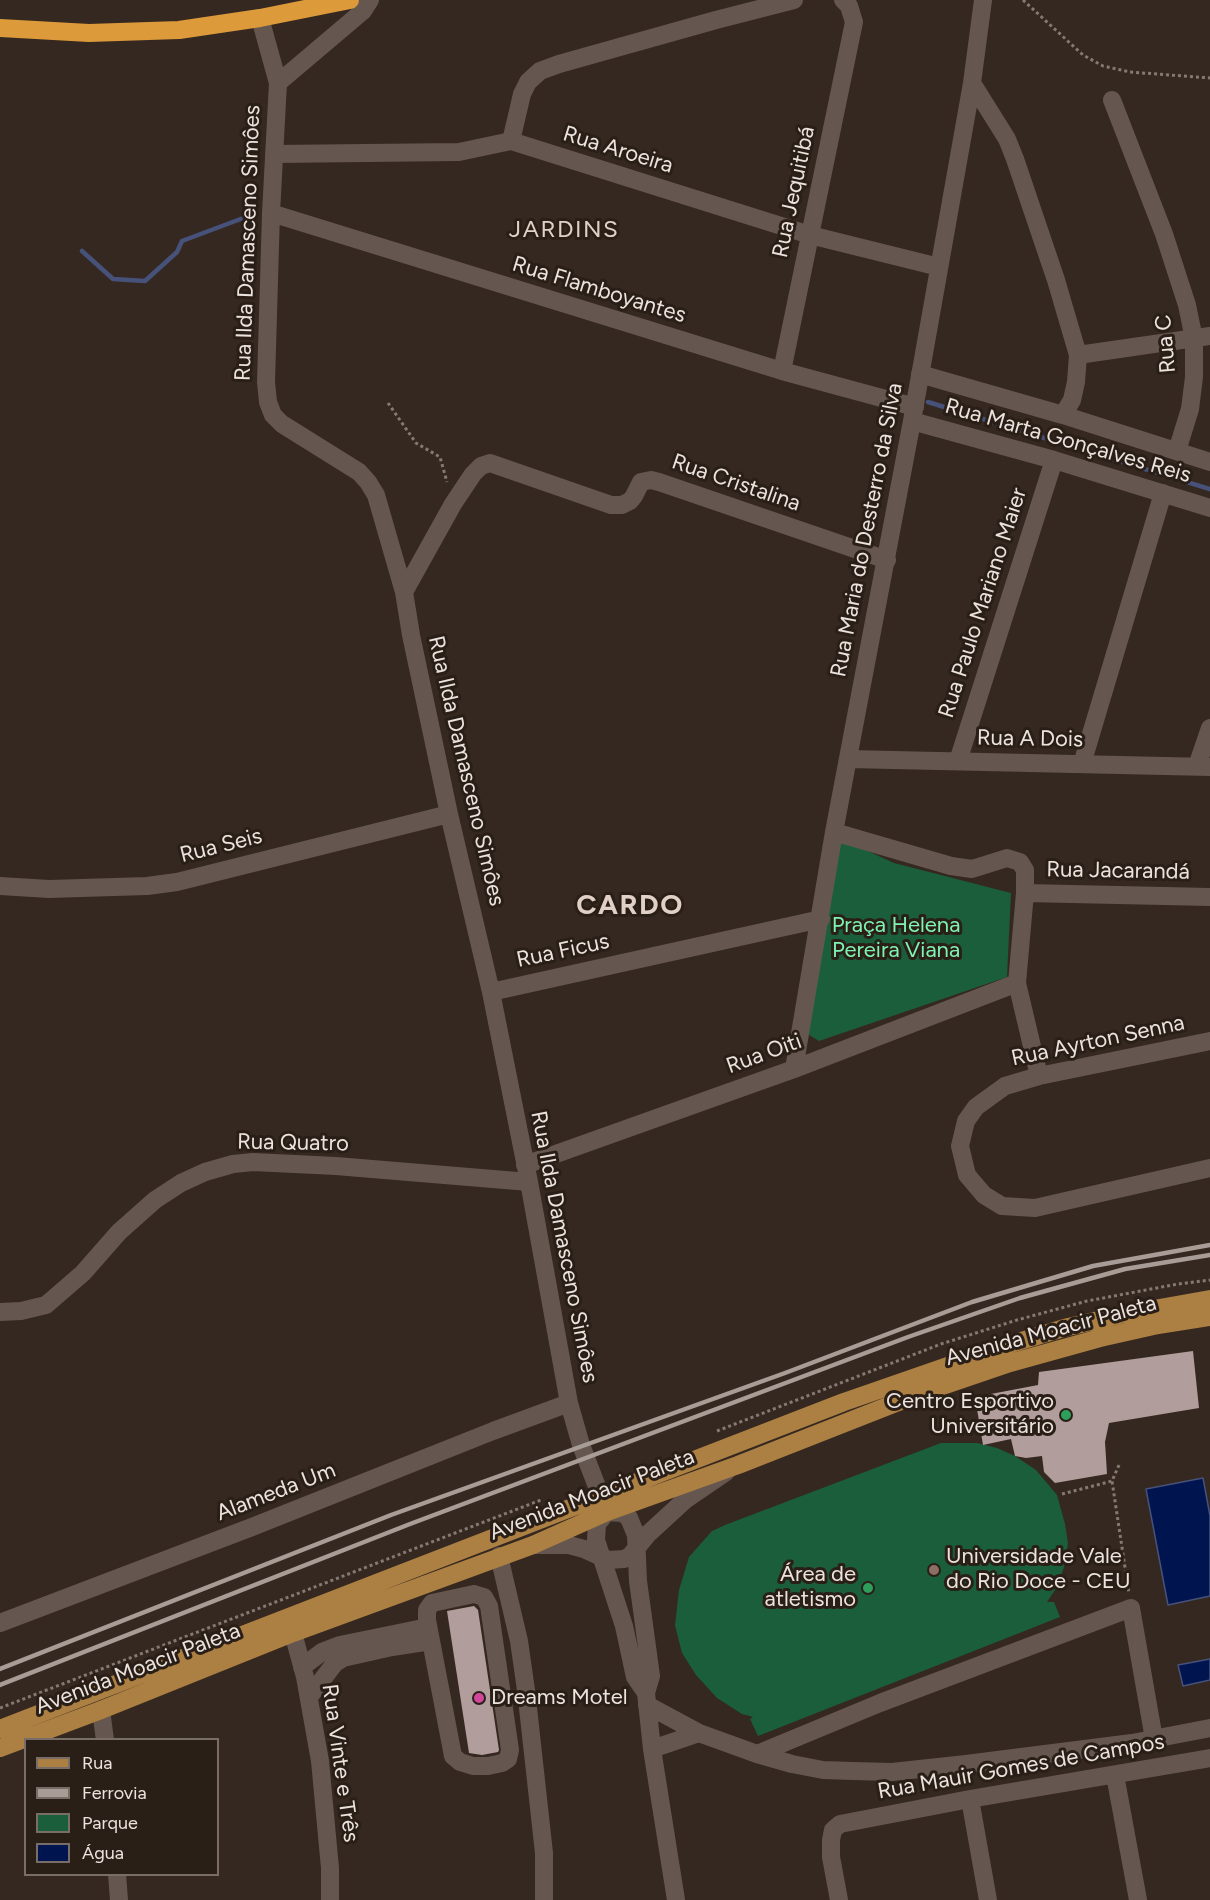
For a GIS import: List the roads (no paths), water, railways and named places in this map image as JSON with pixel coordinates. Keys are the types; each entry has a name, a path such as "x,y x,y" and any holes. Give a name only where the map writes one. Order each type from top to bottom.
{"highway":[{"path":"0,28 89,33 168,31 260,18 350,0"}],"main road":[{"name":"Avenida Moacir Paleta","path":"0,1729 604,1504 833,1406 1064,1328 1120,1315 1210,1299"},
{"name":"Avenida Moacir Paleta","path":"27,1738 293,1633 533,1545 604,1504 738,1465 916,1395 1010,1363 1100,1338 1158,1325 1210,1317"},
{"name":"Avenida Moacir Paleta","path":"0,1748 24,1739"}],"street":[{"name":"Rua Ilda Damasceno Simôes","path":"278,82 363,11 370,0"},
{"path":"511,141 522,94 528,82 540,71 683,29 794,0"},
{"name":"Rua Jequitibá","path":"782,371 854,22 849,6 843,0"},
{"name":"Rua Maria do Desterro da Silva","path":"794,1069 834,832 914,414 972,83 983,0"},
{"name":"Rua Ilda Damasceno Simôes","path":"260,18 278,82 271,213 266,382 268,402 273,415 282,424 359,472 376,495 404,592 450,814 491,992 569,1403 581,1445 604,1504"},
{"path":"972,83 1007,139 1015,159 1056,280 1078,355 1077,382 1072,400 1063,415"},
{"name":"Rua C","path":"1112,100 1164,234 1187,304 1202,338 1190,409 1177,451"},
{"name":"Rua Aroeira","path":"274,153 459,152 511,141 810,235 939,267"},
{"name":"Rua Flamboyantes","path":"271,213 914,414"},
{"path":"1078,355 1202,338"},
{"name":"Rua Marta Gonçalves Reis","path":"920,374 1063,415 1210,462"},
{"name":"Rua Marta Gonçalves Reis","path":"914,414 1210,508"},
{"name":"Rua Paulo Mariano Maier","path":"958,761 1054,460"},
{"name":"Rua Cristalina","path":"404,592 453,504 473,474 481,466 490,463 611,504 630,501 641,483 651,480 886,560"},
{"path":"1082,764 1163,493"},
{"path":"1204,766 1210,728"},
{"name":"Rua A Dois","path":"848,759 1204,766"},
{"name":"Rua Seis","path":"0,886 49,889 147,886 177,882 450,814"},
{"path":"834,832 951,866 972,869 1007,858 1020,862 1025,870 1025,893 1017,983 1039,1076"},
{"name":"Rua Jacarandá","path":"1025,893 1210,897"},
{"name":"Rua Ficus","path":"491,992 821,919"},
{"name":"Rua Oiti","path":"527,1174 1017,983"},
{"name":"Rua Ayrton Senna","path":"1210,1041 1039,1076 1005,1086 976,1107 966,1120 960,1146 967,1175 984,1195 1002,1206 1035,1208 1210,1168"},
{"name":"Rua Quatro","path":"0,1312 21,1311 46,1305 83,1273 119,1232 155,1200 181,1183 233,1164 253,1162 527,1174"},
{"name":"Alameda Um","path":"0,1623 252,1527 504,1426 569,1403"},
{"path":"533,1545 569,1545 608,1560 630,1557 648,1534 685,1500 738,1465"},
{"path":"676,1900 646,1699 651,1676 638,1581 636,1536 629,1518 604,1504 595,1532 600,1556 624,1626 635,1677 646,1699 699,1733 792,1764 823,1770 892,1772 1154,1739 1210,1728"},
{"path":"499,1557 519,1641 526,1690 544,1853 544,1900"},
{"path":"474,1594 484,1597 489,1606 510,1750 508,1759 502,1763 473,1766 460,1762 453,1756 430,1634 427,1610 432,1603 474,1594"},
{"path":"757,1754 880,1703 1131,1608 1154,1739"},
{"name":"Rua Vinte e Três","path":"293,1633 309,1697 320,1761 330,1868 330,1900"},
{"path":"302,1666 322,1652 340,1645 430,1634"},
{"path":"309,1697 335,1664 343,1658 392,1647 430,1634"},
{"path":"101,1710 105,1738"},
{"path":"652,1749 699,1733"},
{"name":"Rua Mauir Gomes de Campos","path":"839,1900 831,1857 831,1840 833,1830 840,1824 1210,1758"},
{"path":"1115,1775 1138,1900"},
{"path":"970,1799 988,1900"},
{"path":"117,1876 119,1900"}],"water":[{"path":"1203,1478 1210,1516 1210,1596 1168,1605 1146,1489"},
{"path":"1210,1659 1210,1680 1183,1686 1178,1665"}],"waterway":[{"path":"82,251 113,279 145,281 177,252 182,241 254,214"},
{"path":"928,402 1210,489"}],"railway":[{"path":"0,1669 391,1515 785,1373 972,1302 1093,1266 1210,1245"},
{"path":"0,1685 410,1524 908,1337 1020,1298 1125,1269 1210,1255"}],"place":[{"name":"Centro Esportivo Universitário","path":"1066,1415"},
{"name":"Universidade Vale do Rio Doce - CEU","path":"934,1570"},
{"name":"Área de atletismo","path":"868,1588"},
{"name":"Dreams Motel","path":"479,1698"}],"district":[{"name":"JARDINS","path":"564,230"},
{"name":"CARDO","path":"630,906"}],"park label":[{"name":"Praça Helena Pereira Viana","path":"896,938"}]}
